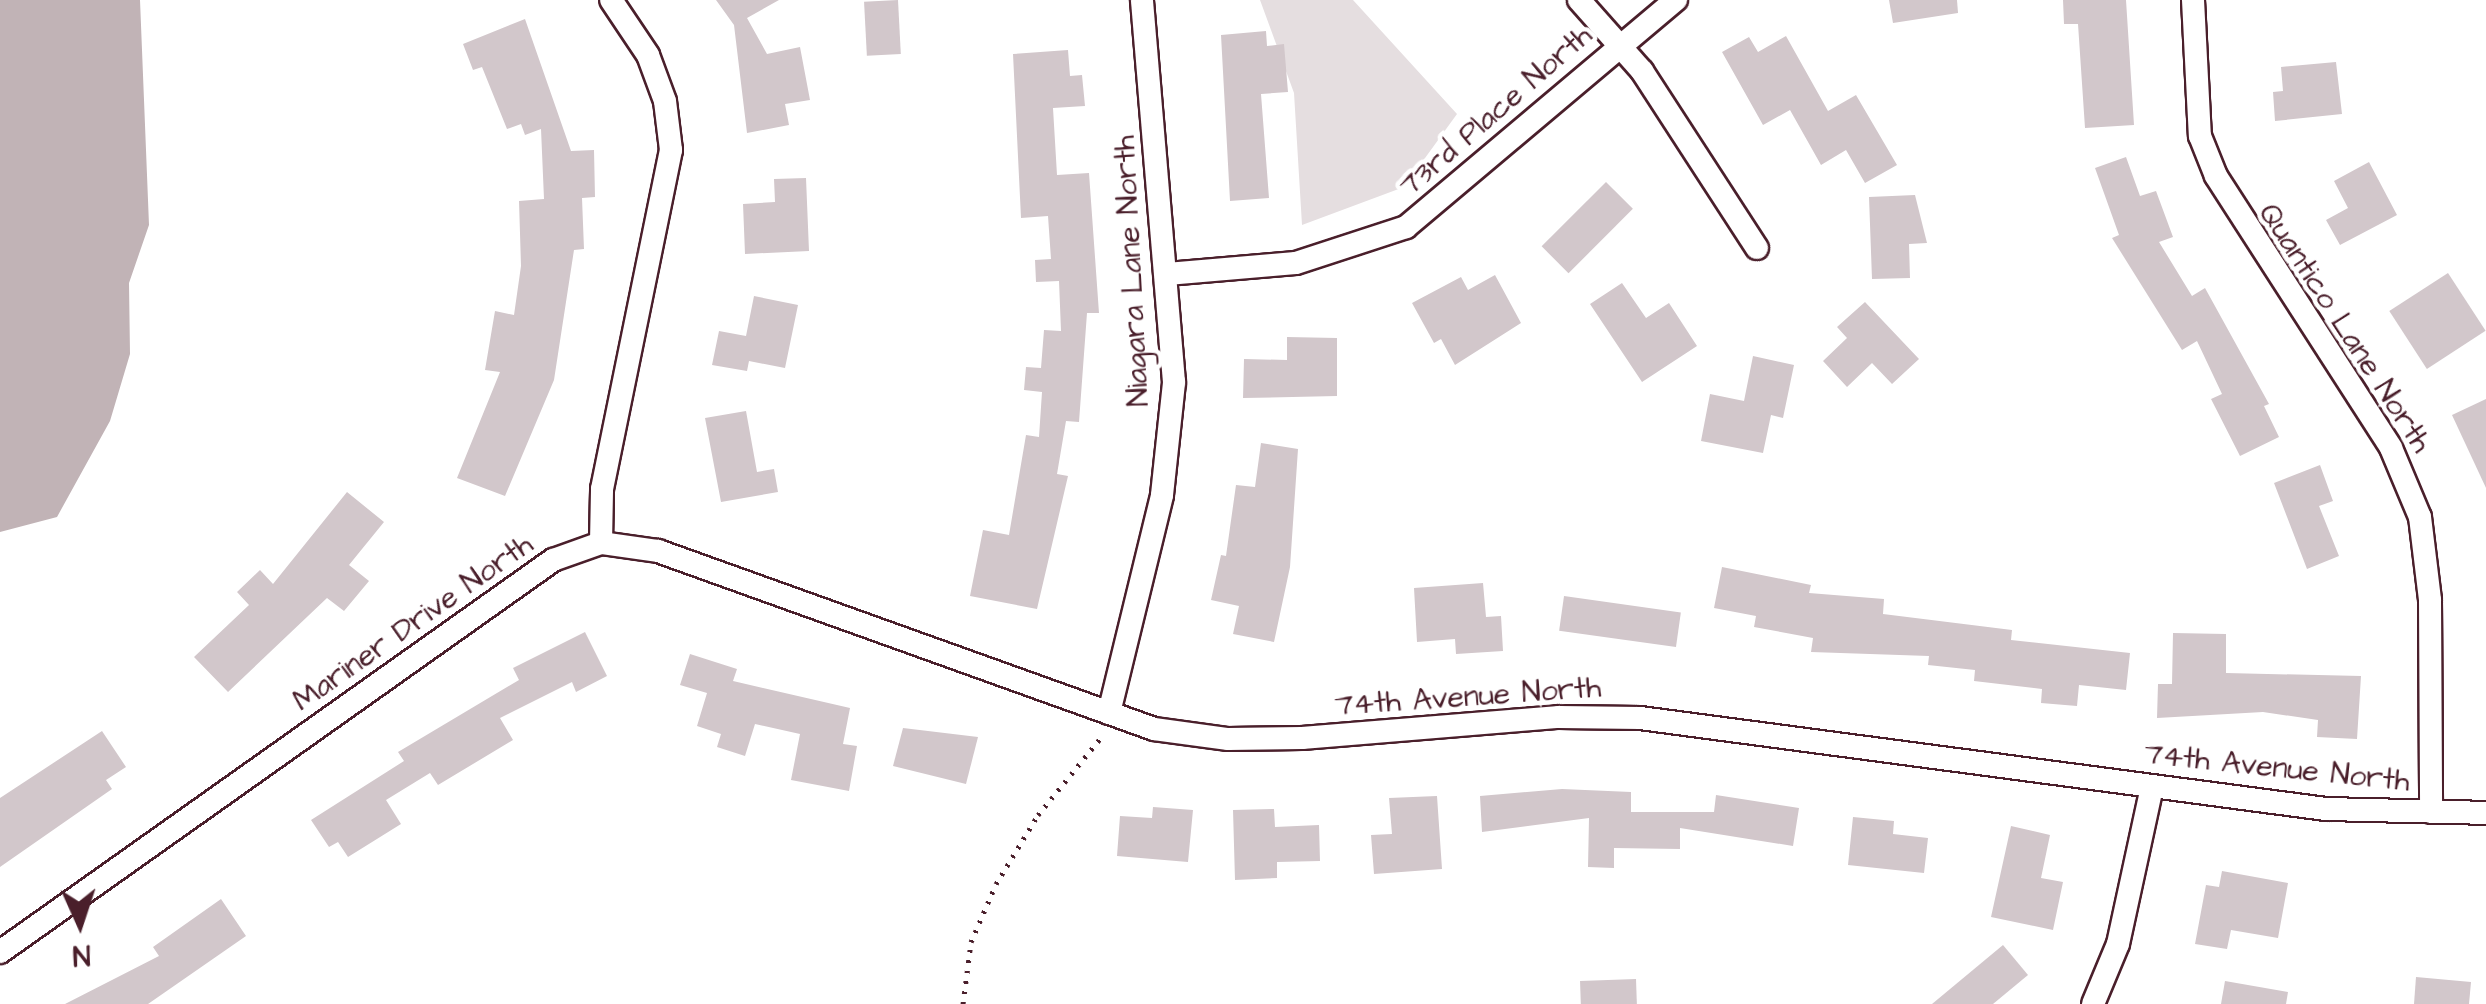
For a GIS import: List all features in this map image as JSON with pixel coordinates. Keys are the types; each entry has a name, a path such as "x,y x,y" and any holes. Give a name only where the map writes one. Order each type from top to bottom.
{"street":[{"path":"600,543 602,489 672,150 665,101 648,55 611,0"},
{"name":"Niagara Lane North","path":"1109,713 1162,495 1174,382 1142,0"},
{"path":"1579,0 1619,44 1758,248"},
{"name":"73rd Place North","path":"1167,274 1296,263 1406,227 1619,44 1676,0"},
{"name":"Quantico Lane North","path":"2194,0 2200,136 2216,176 2391,448 2420,517 2430,600 2431,812"},
{"name":"74th Avenue North","path":"600,543 658,551 1154,729 1228,739 1558,717 1640,718 2326,809 2486,813"},
{"name":"Mariner Drive North","path":"0,952 553,560 600,543"},
{"path":"2093,1004 2118,944 2152,787"}],"path":[{"path":"963,1004 971,942 996,884 1038,816 1102,737 1109,713"}],"shaded area":[{"path":"0,0 140,0 149,225 129,283 130,354 110,421 57,517 0,532"},
{"path":"1260,0 1353,0 1457,114 1404,187 1302,225 1294,93"}],"building":[{"path":"716,0 779,0 747,18 767,54 800,47 810,100 785,104 789,125 747,133 734,25"},
{"path":"898,0 901,54 867,56 864,2"},
{"path":"1889,0 1957,0 1958,13 1893,23"},
{"path":"2063,0 2126,0 2134,125 2085,128 2078,24 2064,24"},
{"path":"525,19 571,151 594,150 595,197 582,198 584,249 574,250 554,380 505,496 457,478 500,372 485,370 495,311 514,315 521,266 519,201 544,199 541,129 525,135 521,124 507,129 482,67 473,70 463,44"},
{"path":"1266,31 1267,46 1284,44 1288,92 1261,94 1269,198 1230,201 1221,35"},
{"path":"1786,36 1828,111 1856,95 1897,165 1865,183 1846,150 1821,165 1790,110 1763,125 1722,52 1749,37 1758,52"},
{"path":"1068,50 1070,76 1082,75 1085,106 1053,108 1057,175 1089,173 1099,313 1087,313 1079,422 1066,421 1057,474 1068,476 1037,609 970,596 983,530 1009,535 1026,435 1039,437 1042,392 1024,390 1026,367 1041,368 1044,330 1061,331 1059,281 1036,282 1035,260 1051,259 1048,216 1021,218 1013,54"},
{"path":"2336,62 2342,114 2275,121 2273,92 2283,91 2281,67"},
{"path":"2126,157 2140,196 2156,191 2173,237 2159,242 2192,296 2205,288 2269,404 2264,406 2279,437 2240,456 2211,399 2222,394 2197,341 2182,350 2112,238 2119,235 2095,168"},
{"path":"2369,162 2397,215 2340,245 2326,220 2348,208 2334,181"},
{"path":"806,178 809,251 745,254 743,204 775,202 774,179"},
{"path":"1606,182 1633,209 1569,273 1542,246"},
{"path":"1915,195 1927,243 1909,244 1910,278 1872,279 1869,197"},
{"path":"2448,273 2486,331 2427,369 2389,311"},
{"path":"1495,275 1521,323 1455,365 1441,339 1434,343 1412,303 1461,277 1468,290"},
{"path":"1622,283 1646,318 1669,303 1697,346 1642,382 1590,304"},
{"path":"754,296 798,305 785,368 749,361 747,371 712,365 719,331 746,336"},
{"path":"1865,302 1919,359 1892,384 1872,363 1847,387 1823,361 1847,338 1837,327"},
{"path":"1287,337 1337,338 1337,396 1243,398 1244,359 1287,360"},
{"path":"1753,356 1794,365 1783,418 1771,415 1763,453 1701,441 1710,394 1744,401"},
{"path":"2486,399 2486,488 2452,415"},
{"path":"746,411 757,472 774,469 778,492 721,502 705,418"},
{"path":"1261,443 1298,449 1290,567 1274,642 1233,634 1239,606 1211,600 1221,555 1226,556 1236,485 1255,487"},
{"path":"2320,465 2333,501 2319,506 2339,556 2307,569 2274,483"},
{"path":"347,492 384,522 349,565 369,581 344,611 327,598 228,692 194,657 249,605 237,592 260,570 273,584"},
{"path":"1722,567 1811,585 1809,593 1884,599 1883,614 2012,630 2011,640 2130,653 2126,690 2079,685 2077,706 2041,703 2042,689 1974,681 1975,670 1928,665 1929,656 1811,652 1813,638 1754,627 1756,616 1714,608"},
{"path":"1483,583 1486,617 1501,616 1503,651 1456,654 1455,639 1417,642 1414,588"},
{"path":"1564,596 1681,612 1676,647 1559,631"},
{"path":"585,632 607,676 576,692 572,682 500,718 513,740 438,785 430,773 386,800 401,824 348,857 338,842 329,847 311,820 404,761 398,752 519,680 513,668"},
{"path":"2173,633 2226,634 2226,673 2361,676 2357,739 2317,737 2318,720 2263,712 2157,718 2158,684 2172,684"},
{"path":"690,654 737,669 733,681 850,708 843,744 857,746 849,791 791,780 800,734 755,724 745,756 717,747 721,734 697,726 707,693 680,685"},
{"path":"903,728 978,737 966,784 893,766"},
{"path":"102,731 126,767 106,780 112,789 0,867 0,798"},
{"path":"1562,789 1631,792 1631,812 1714,812 1716,795 1799,808 1793,846 1680,828 1680,849 1614,848 1614,868 1588,867 1589,818 1482,832 1480,796"},
{"path":"1437,796 1442,869 1374,874 1371,835 1392,834 1389,798"},
{"path":"1153,807 1193,810 1188,862 1117,856 1120,816 1152,818"},
{"path":"1274,809 1275,827 1319,825 1320,861 1277,862 1277,878 1235,880 1233,810"},
{"path":"1853,817 1894,821 1893,834 1928,838 1924,873 1848,865"},
{"path":"2011,826 2050,835 2041,878 2063,882 2053,930 1991,917"},
{"path":"2222,871 2288,883 2278,938 2231,930 2227,949 2195,944 2206,885 2219,887"},
{"path":"221,899 246,936 148,1004 65,1004 159,956 153,947"},
{"path":"2003,945 2028,975 1993,1004 1932,1004"},
{"path":"2416,977 2471,982 2469,1004 2414,1004"},
{"path":"1636,979 1637,1004 1581,1004 1580,981"},
{"path":"2225,981 2288,992 2286,1004 2221,1004"}]}
